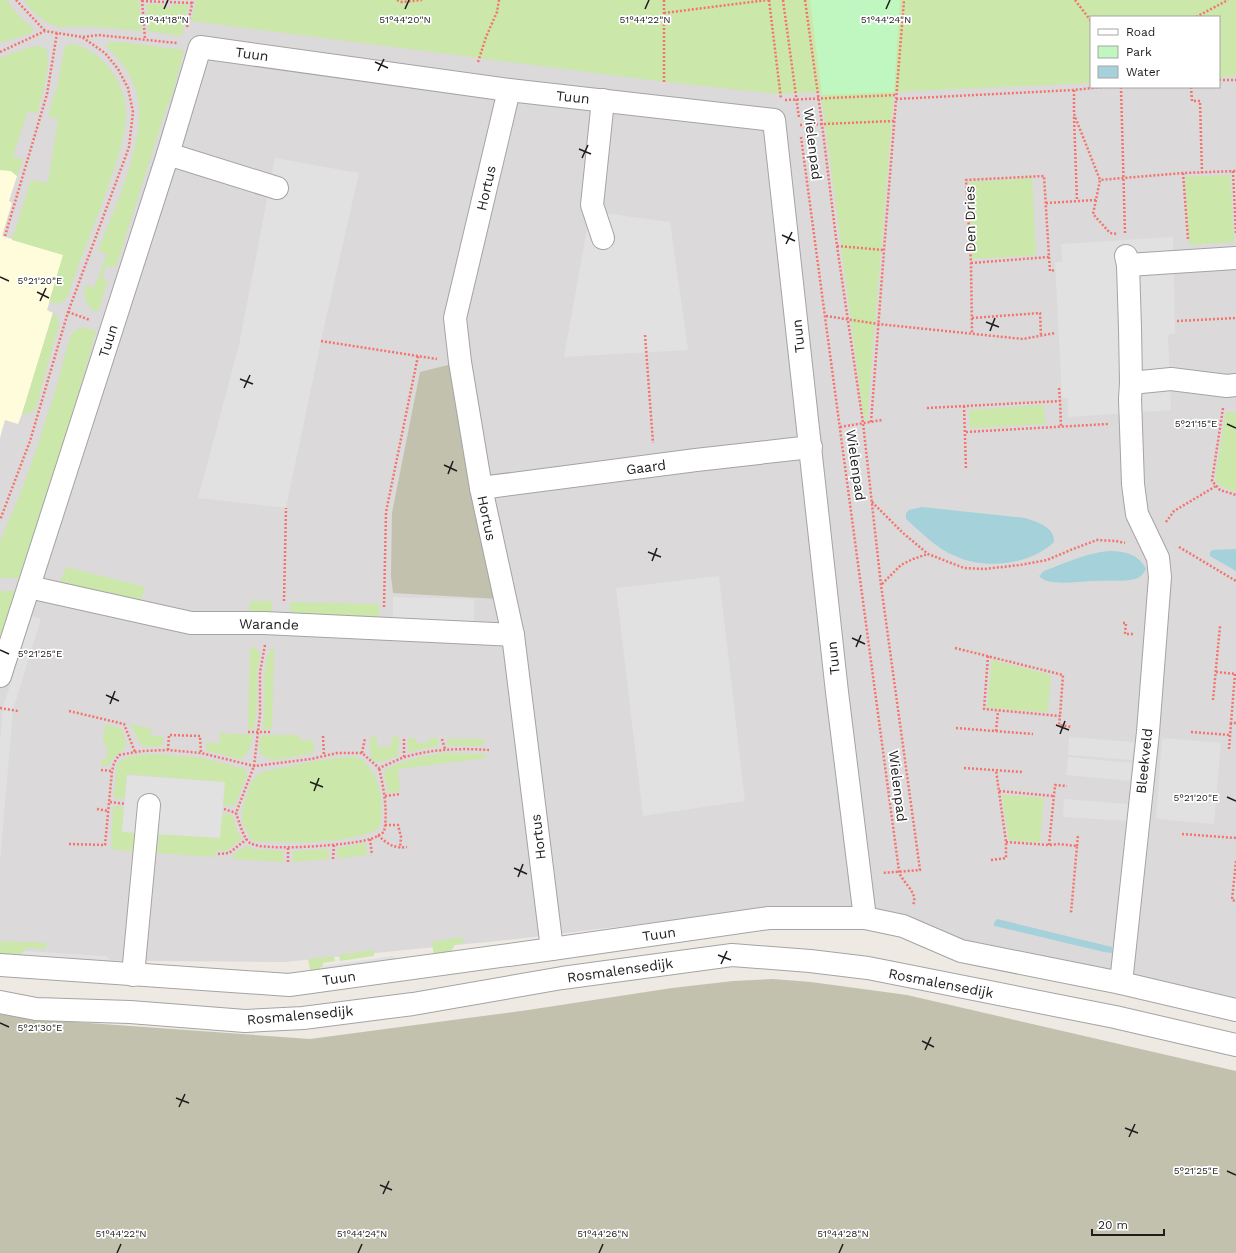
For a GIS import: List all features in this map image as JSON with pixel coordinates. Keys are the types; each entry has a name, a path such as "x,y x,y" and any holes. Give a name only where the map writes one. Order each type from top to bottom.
{"street":[{"name":"Tuun","path":"0,676 168,154 191,45 509,90 774,120 837,692 865,918 769,918 552,950 289,985 0,965"},
{"name":"Hortus","path":"509,90 454,318 481,488 512,635 552,950"},
{"path":"603,100 592,205 603,238"},
{"path":"168,154 278,188"},
{"path":"1154,540 1137,514 1133,484 1127,254 1189,261 1236,258"},
{"path":"1131,383 1171,379 1231,386"},
{"name":"Gaard","path":"481,488 811,447"},
{"name":"Bleekveld","path":"1121,983 1148,732 1160,577 1154,540"},
{"name":"Warande","path":"29,587 191,623 273,623 512,635"},
{"path":"133,975 149,805"},
{"path":"865,918 904,926 961,951 1121,983 1236,1010"},
{"name":"Rosmalensedijk","path":"0,1002 36,1009 130,1012 245,1021 303,1018 413,1004 562,978 732,955 810,961 868,968 1115,1017 1236,1045"}],"path":[{"path":"16,0 45,31"},
{"path":"0,52 45,31 82,37 98,35 191,45 188,25 193,1 142,0 145,39"},
{"path":"397,0 402,2 422,0"},
{"path":"486,63 478,62 486,37 497,12 499,0"},
{"path":"664,0 664,85"},
{"path":"664,13 769,0 781,100 897,95"},
{"name":"Wielenpad","path":"783,0 899,871 905,884 912,892 915,902 904,926"},
{"path":"805,0 837,246 863,423 881,585 920,870 860,876"},
{"path":"871,422 904,0"},
{"path":"1075,0 1090,20"},
{"path":"1198,16 1228,0"},
{"path":"4,236 47,94 57,33"},
{"path":"0,520 30,441 68,312 129,147 133,112 128,88 118,69 106,53 82,37"},
{"path":"1220,80 1236,80"},
{"path":"896,99 1092,88"},
{"path":"1121,88 1123,179 1127,254"},
{"path":"1192,88 1192,101 1200,101 1202,173"},
{"path":"1074,90 1077,202"},
{"path":"1074,114 1100,180 1093,214 1110,233 1126,235"},
{"path":"800,125 894,121"},
{"path":"1100,180 1183,173 1234,171 1236,240"},
{"path":"1183,173 1189,261"},
{"name":"Den Dries","path":"972,333 971,263 966,180 1044,176 1050,271 1055,270"},
{"path":"1046,203 1096,200"},
{"path":"837,246 884,250"},
{"name":"Den Dries","path":"971,263 1049,257"},
{"path":"972,318 1040,313 1041,336"},
{"path":"826,316 878,324 1023,339 1055,333"},
{"path":"1177,321 1236,318"},
{"path":"645,335 655,466"},
{"path":"321,341 460,362"},
{"path":"383,629 386,512 418,356"},
{"path":"1231,386 1212,481 1220,490 1236,495"},
{"path":"1059,388 1061,427"},
{"path":"927,408 1060,401"},
{"path":"964,406 966,470"},
{"path":"840,427 882,420"},
{"path":"966,432 1131,423"},
{"path":"872,502 903,533 928,554 964,568 984,569 1020,566 1047,560 1097,540 1141,545 1154,540 1174,511 1216,486"},
{"path":"254,766 337,753 362,753 379,768 385,796 384,832 370,839 334,845 288,848 258,845 250,843 244,835 236,813 254,766 260,714 260,672 265,643 273,623 286,508"},
{"path":"1154,540 1181,547 1236,580"},
{"path":"881,585 901,565 928,554"},
{"path":"1213,700 1220,626"},
{"path":"954,648 1063,675 1059,725 1072,726"},
{"path":"988,656 984,709 1060,716"},
{"path":"1216,672 1236,674 1229,749"},
{"path":"0,708 18,711"},
{"path":"69,711 124,724 135,752"},
{"path":"996,731 998,711"},
{"path":"1231,723 1236,723"},
{"path":"956,728 1033,734"},
{"path":"248,732 271,732"},
{"path":"1191,732 1230,735"},
{"path":"168,750 169,735 200,736 201,753"},
{"path":"323,736 324,756"},
{"path":"362,753 365,738"},
{"path":"404,739 404,757"},
{"path":"442,739 444,749"},
{"path":"379,768 404,757 444,749 473,748 489,750"},
{"path":"964,768 1022,772"},
{"path":"101,770 112,771"},
{"path":"991,860 1006,858 1006,842 996,770"},
{"path":"1049,845 1055,785 1067,786"},
{"path":"998,791 1054,796"},
{"path":"385,796 400,794"},
{"path":"110,802 125,804"},
{"path":"97,809 109,811"},
{"path":"224,809 236,813"},
{"path":"385,825 398,825 401,837 400,848"},
{"path":"1182,834 1236,838"},
{"path":"378,835 389,845 407,848"},
{"path":"1071,913 1078,835"},
{"path":"218,854 229,853 247,839"},
{"path":"370,839 372,855"},
{"path":"1006,842 1077,846"},
{"path":"333,859 334,845"},
{"path":"288,848 288,862"},
{"path":"1236,861 1232,900 1236,901"}],"shaded area":[{"path":"0,0 1236,0 1236,1002 865,918 767,909 507,940 284,962 31,960 0,956"},
{"path":"275,158 359,173 321,341 286,508 198,498 239,345"},
{"path":"0,170 11,171 17,176 9,201 12,203 2,236 64,255 47,310 53,313 22,414 18,424 5,420 0,438"},
{"path":"590,211 670,222 688,350 564,357"},
{"path":"1173,237 1175,333 1168,335 1171,410 1068,417 1068,398 1062,398 1055,262 1062,262 1061,244"},
{"path":"452,364 499,599 393,593 391,576 392,513 420,372"},
{"path":"719,576 745,801 643,816 616,588"},
{"path":"393,597 474,599 474,622 393,620"},
{"path":"32,616 41,619 13,710 0,862 0,740 3,707"},
{"path":"1069,737 1134,742 1132,760 1068,755"},
{"path":"1162,738 1221,743 1214,824 1156,819"},
{"path":"1068,757 1132,763 1130,781 1066,775"},
{"path":"127,775 225,782 220,838 122,832"},
{"path":"1064,799 1128,804 1127,821 1063,817"},
{"path":"24,951 107,956 113,964 16,957"},
{"path":"392,956 402,962 316,974 323,966"},
{"path":"773,979 811,982 907,995 1236,1071 1236,1253 0,1253 0,1014 33,1019 310,1039 528,1010 672,988 733,981"}],"green space":[{"path":"0,0 7,0 16,13 33,29 32,33 0,43"},
{"path":"24,0 139,0 142,31 97,27 58,27 39,16"},
{"path":"196,0 1236,0 1236,76 1220,77 1220,16 1090,16 1090,83 894,92 867,419 864,420 821,92 777,94 658,81 191,21"},
{"path":"810,0 900,0 894,92 822,95"},
{"path":"146,4 163,4 164,7 173,7 173,4 188,4 182,36 148,31"},
{"path":"108,42 120,42 184,50 173,93 165,112 116,267 112,266 112,268 106,266 102,278 108,280 99,309 96,312 87,304 84,293 86,285 94,288 107,254 98,251 127,175 137,134 139,115 138,98 134,83 118,58 107,47"},
{"path":"68,44 74,44 89,50 109,68 123,93 126,106 126,120 115,167 69,293 64,301 56,303 49,302 63,255 12,240 31,180 48,183 58,119 48,116 58,83 64,51"},
{"path":"39,46 47,50 48,66 42,98 37,113 28,111 13,156 23,160 17,176 11,171 0,170 0,58 27,48"},
{"path":"1230,175 1234,242 1189,245 1185,177"},
{"path":"1032,178 1036,255 972,259 968,182"},
{"path":"53,313 57,316 59,324 36,407 30,413 22,414"},
{"path":"79,328 96,331 66,440 21,578 0,578 0,542 23,487 38,445 70,338 72,333"},
{"path":"1044,405 1045,424 970,428 969,410"},
{"path":"1226,412 1236,412 1236,492 1221,486 1215,480"},
{"path":"66,567 145,587 140,603 60,582"},
{"path":"0,591 16,591 0,648"},
{"path":"250,601 272,601 272,618 249,618"},
{"path":"290,602 379,604 379,620 290,618"},
{"path":"250,647 257,648 260,655 257,674 257,706 254,729 248,729"},
{"path":"274,647 272,729 262,729 264,720 265,669 267,659"},
{"path":"992,660 1051,675 1048,712 987,708"},
{"path":"105,724 122,729 126,744 125,747 112,759 109,766 101,766 102,759 107,759 107,745 103,744"},
{"path":"130,724 152,729 150,735 164,737 162,746 142,746"},
{"path":"220,733 253,735 246,755 240,759 208,751 206,749 206,743 220,743"},
{"path":"262,735 299,735 300,740 314,741 313,753 276,760 269,759 263,755 262,756 259,750 259,743"},
{"path":"370,737 377,737 377,747 391,747 392,737 399,737 398,755 383,761 374,761 371,753"},
{"path":"408,738 416,738 416,743 429,743 430,738 438,738 438,746 408,752"},
{"path":"447,739 485,739 482,745 479,746 447,745"},
{"path":"444,753 483,754 487,758 398,769 400,791 388,793 384,773 387,769 402,762"},
{"path":"166,754 202,758 245,769 247,775 235,805 223,806 224,782 127,774 125,799 115,798 117,766 120,762 125,758 132,756"},
{"path":"356,757 362,760 369,767 377,781 381,796 381,820 379,828 367,834 318,842 252,841 242,822 242,810 253,779 261,772 321,760"},
{"path":"1002,795 1044,798 1040,842 1009,840"},
{"path":"115,806 124,807 122,832 140,833 138,852 116,850 111,848 113,808"},
{"path":"222,813 232,815 242,839 226,851 216,850 216,857 157,853 159,834 220,838"},
{"path":"366,843 367,855 338,858 337,848"},
{"path":"247,845 251,849 283,851 283,862 233,859 233,855"},
{"path":"328,849 329,859 293,862 293,851"},
{"path":"463,937 463,943 455,944 449,953 434,957 432,942"},
{"path":"1,941 46,943 46,949 26,948 26,951 16,957 0,955"},
{"path":"374,950 374,956 340,961 339,955"},
{"path":"334,956 335,961 323,963 323,966 316,974 311,974 308,959"}],"water":[{"path":"922,507 1025,518 1040,523 1052,532 1054,542 1033,556 1007,563 993,564 967,560 941,549 906,519 906,513 909,510"},
{"path":"1236,549 1236,571 1210,556 1210,552 1213,550"},
{"path":"1109,551 1130,554 1139,560 1146,569 1139,577 1125,580 1065,583 1050,581 1039,576 1044,571 1076,559"},
{"path":"997,919 1112,947 1112,953 994,926"}]}
